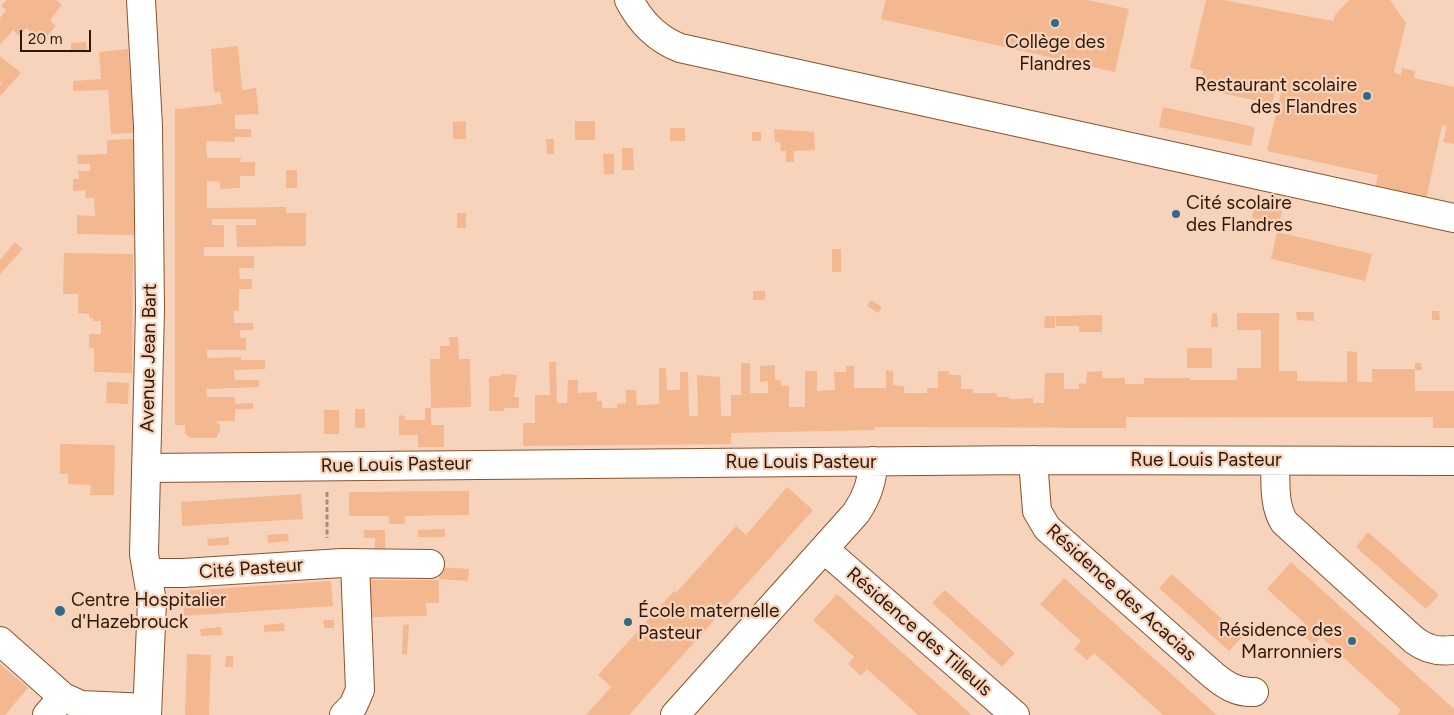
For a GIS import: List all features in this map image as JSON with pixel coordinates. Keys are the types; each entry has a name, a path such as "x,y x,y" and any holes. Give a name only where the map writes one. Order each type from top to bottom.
{"street":[{"name":"Avenue Jean Bart","path":"141,0 148,141 150,310 148,468 144,554 152,602 147,712"},
{"path":"629,0 650,28 670,44 680,48 1454,218"},
{"name":"Rue Louis Pasteur","path":"148,468 1033,460 1454,461"},
{"name":"Résidence des Acacias","path":"1033,460 1037,512 1047,528 1212,675 1233,689 1254,692"},
{"path":"675,715 849,522 863,502 871,480 873,461"},
{"path":"1276,461 1277,505 1284,522 1414,640 1431,649 1452,650"},
{"name":"Résidence des Tilleuls","path":"824,549 1015,715"},
{"path":"344,715 353,706 360,690 355,563"},
{"name":"Cité Pasteur","path":"146,573 183,573 355,563 430,564"},
{"path":"0,641 55,706 81,705 147,712"}],"path":[{"path":"326,465 328,564"}],"building":[{"path":"7,0 56,0 62,5 50,20 56,26 43,41 26,28 19,36 13,30 0,45 0,18 6,10 1,6"},
{"path":"886,0 1088,0 1129,9 1115,72 881,19"},
{"name":"Restaurant scolaire des Flandres","path":"1206,0 1223,0 1333,21 1335,15 1349,0 1390,0 1406,23 1394,72 1401,75 1402,68 1415,71 1414,78 1454,87 1454,144 1443,142 1447,126 1442,125 1426,200 1375,189 1378,175 1267,151 1282,89 1276,87 1272,104 1198,88 1203,71 1190,68"},
{"path":"86,42 87,51 71,52 71,43"},
{"path":"238,46 242,90 256,88 259,114 235,115 235,129 251,129 251,137 235,137 235,142 206,141 207,158 241,158 240,162 255,162 255,176 240,176 240,188 220,189 220,182 207,181 207,208 286,207 286,213 306,213 306,246 237,247 236,225 256,225 256,219 212,219 212,225 224,225 224,247 204,247 204,256 254,256 254,268 239,268 240,279 252,279 252,289 239,289 239,311 234,311 234,323 253,323 253,330 240,330 240,338 246,338 246,350 207,350 207,358 241,357 241,360 265,360 265,369 234,370 235,380 259,380 259,387 206,389 207,397 235,397 235,404 253,403 253,409 235,409 235,421 217,421 220,425 220,432 217,438 190,438 185,433 185,425 175,425 175,109 222,104 220,92 214,93 211,49"},
{"path":"128,49 134,133 111,134 108,90 73,91 73,81 101,79 99,52"},
{"path":"0,56 21,73 0,96 0,85 2,83 0,82"},
{"path":"1163,107 1255,127 1251,146 1159,127"},
{"path":"466,121 466,139 453,139 453,122"},
{"path":"575,121 595,121 595,140 575,140"},
{"path":"670,128 685,128 685,141 670,141"},
{"path":"774,129 814,132 815,150 794,151 794,162 786,162 786,151 781,151 780,142 775,142"},
{"path":"752,132 761,132 761,141 752,141"},
{"path":"134,139 134,235 77,234 77,215 95,216 94,198 85,198 86,190 73,191 73,179 79,179 78,171 90,171 90,164 78,164 77,155 107,154 107,140"},
{"path":"546,139 554,139 554,154 547,154"},
{"path":"622,148 633,148 634,170 622,170"},
{"path":"603,154 614,154 614,174 604,174"},
{"path":"286,170 297,170 297,188 286,188"},
{"path":"1254,205 1282,211 1279,224 1252,218"},
{"path":"457,213 466,213 466,228 457,228"},
{"path":"1277,232 1372,254 1365,281 1271,259"},
{"path":"15,242 23,249 0,274 0,260"},
{"path":"832,249 841,249 841,272 832,272"},
{"path":"64,253 133,254 132,373 94,372 94,348 89,348 89,334 101,334 101,321 93,321 93,318 90,319 89,314 78,313 78,294 63,294"},
{"path":"753,291 765,291 765,300 753,300"},
{"path":"871,300 882,307 878,313 867,306"},
{"path":"1432,311 1439,311 1440,320 1432,320"},
{"path":"1296,312 1314,312 1314,321 1297,320"},
{"path":"1217,313 1218,327 1211,327 1212,314"},
{"path":"1237,313 1279,313 1279,371 1297,371 1297,381 1347,382 1347,351 1357,352 1357,382 1372,382 1372,369 1415,369 1415,363 1421,363 1422,370 1415,370 1415,391 1454,391 1454,428 1433,428 1433,417 1126,417 1126,428 875,427 875,430 731,433 731,444 523,446 523,423 535,423 535,395 550,395 549,362 556,362 557,403 567,403 568,380 578,380 578,393 597,392 597,401 602,401 602,408 617,408 617,404 626,403 626,390 636,390 637,405 659,404 659,368 666,368 667,390 680,390 680,372 688,372 689,416 698,416 697,375 720,377 721,416 731,416 731,395 741,395 741,363 750,363 750,393 768,393 768,381 760,382 760,366 775,365 775,380 781,380 781,386 789,386 789,407 805,407 805,371 817,371 817,391 835,390 834,372 846,372 846,366 854,366 854,388 886,388 886,370 893,371 893,385 904,386 904,393 927,393 927,388 938,388 938,371 949,371 949,375 961,375 961,389 973,389 973,393 997,393 997,397 1009,397 1009,399 1033,398 1033,403 1044,403 1045,373 1064,373 1064,389 1079,389 1079,383 1086,384 1087,372 1102,371 1102,378 1125,378 1125,384 1144,384 1144,378 1237,380 1237,368 1261,368 1261,330 1237,330"},
{"path":"1102,315 1102,332 1079,332 1079,326 1056,326 1056,316"},
{"path":"1045,316 1055,316 1055,328 1044,328"},
{"path":"449,337 458,337 459,359 470,359 471,407 431,408 430,359 440,359 440,346 450,346"},
{"path":"1187,348 1212,348 1212,368 1187,368"},
{"path":"502,374 517,375 514,397 519,397 519,408 489,411 489,378"},
{"path":"107,382 129,383 128,404 106,403"},
{"path":"425,408 431,408 431,425 444,425 444,447 418,447 418,435 399,435 399,415 405,416 405,420 425,420"},
{"path":"355,409 365,409 365,428 355,428"},
{"path":"324,410 339,410 339,434 324,434"},
{"path":"60,444 115,445 114,495 90,495 91,485 68,484 68,474 60,474"},
{"path":"787,487 813,510 629,715 586,715 611,687 598,675 674,591 676,593 736,526 746,535"},
{"path":"469,491 469,515 405,516 405,524 389,524 389,516 349,516 349,492"},
{"path":"301,494 303,519 182,526 181,502"},
{"path":"445,529 445,537 418,537 418,530"},
{"path":"364,530 385,530 385,555 375,555 375,538 364,538"},
{"path":"1368,532 1439,595 1426,609 1356,547"},
{"path":"288,534 289,541 268,543 267,535"},
{"path":"229,537 229,545 208,546 207,539"},
{"name":"Résidence des Marronniers","path":"1291,562 1454,709 1454,715 1397,715 1401,710 1321,637 1314,645 1302,634 1309,627 1267,589"},
{"path":"439,567 469,569 468,581 439,579"},
{"path":"1172,574 1242,637 1229,651 1159,588"},
{"path":"1064,578 1217,715 1163,715 1094,653 1087,660 1074,649 1081,641 1040,604"},
{"path":"368,580 439,580 439,603 426,603 427,616 370,617"},
{"path":"331,581 333,606 184,616 182,591"},
{"path":"945,590 1015,653 1002,667 932,603"},
{"path":"837,594 972,715 918,715 867,669 861,676 848,664 854,657 813,620"},
{"path":"323,620 334,620 334,628 324,628"},
{"path":"284,623 285,631 264,632 264,625"},
{"path":"409,624 407,655 402,654 403,625"},
{"path":"221,627 222,635 201,636 200,629"},
{"path":"187,654 211,655 209,715 185,715"},
{"path":"226,656 233,656 233,667 225,667"},
{"path":"0,664 28,688 5,715 0,715"}],"place":[{"name":"Collège des Flandres","path":"1055,23"},
{"name":"Restaurant scolaire des Flandres","path":"1367,96"},
{"name":"Cité scolaire des Flandres","path":"1176,214"},
{"name":"Centre Hospitalier d'Hazebrouck","path":"60,611"},
{"name":"École maternelle Pasteur","path":"628,622"},
{"name":"Résidence des Marronniers","path":"1352,641"}]}
